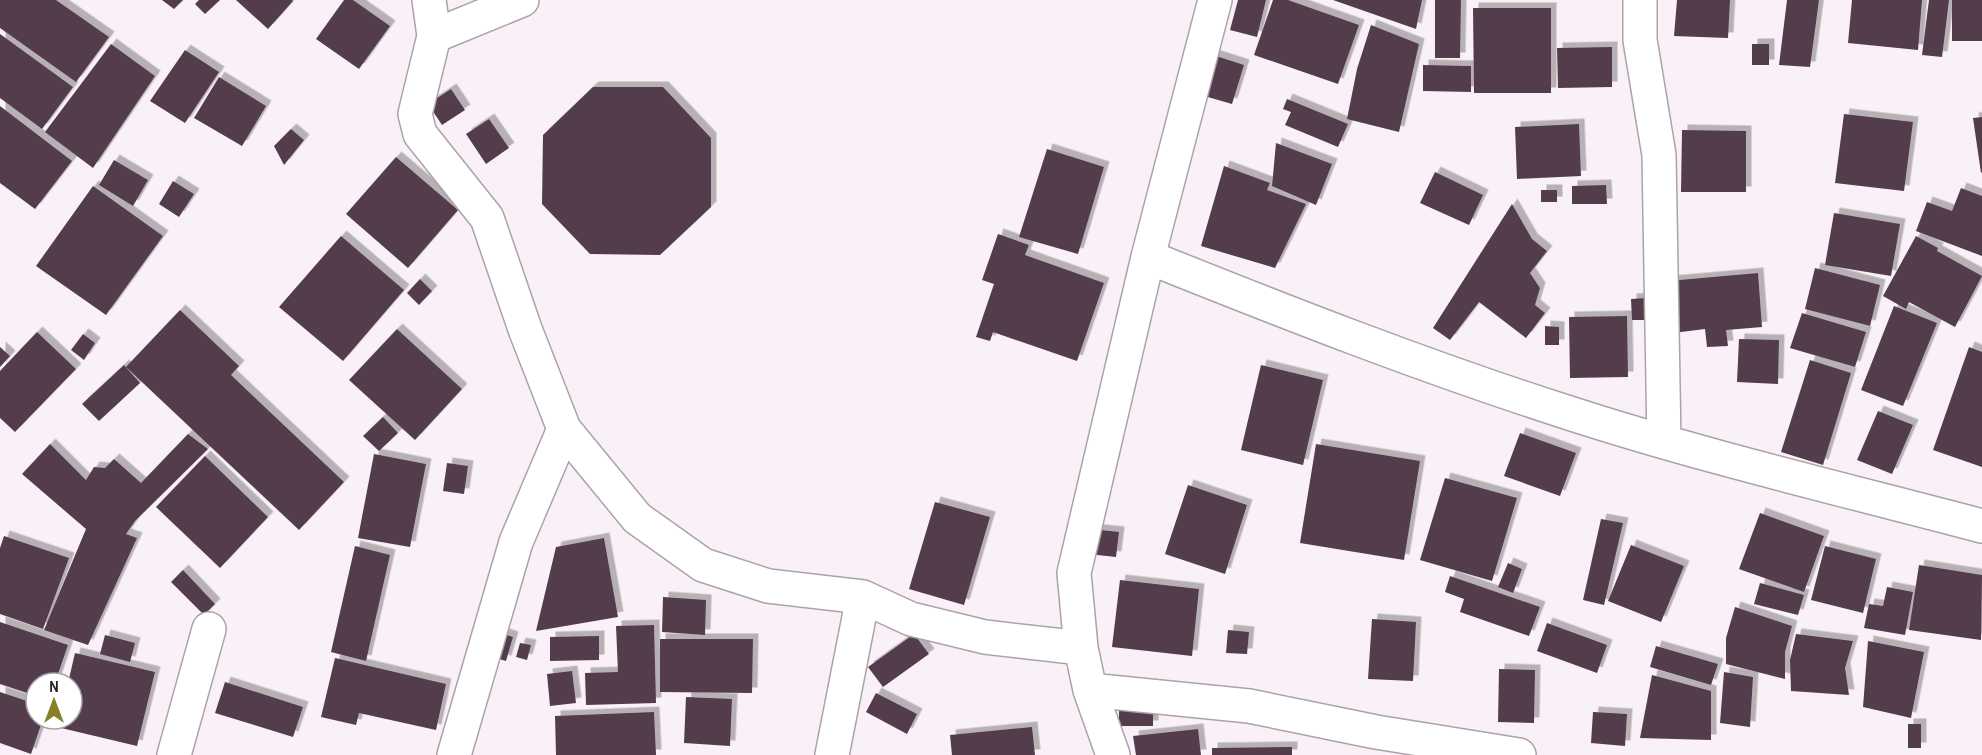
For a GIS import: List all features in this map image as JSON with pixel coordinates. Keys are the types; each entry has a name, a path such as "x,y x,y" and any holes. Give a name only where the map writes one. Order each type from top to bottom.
{"street":[{"path":"429,0 434,36 415,114 420,134 487,218 525,329 564,429 637,518 704,565 768,586 863,597 911,619 985,638 1081,648"},
{"path":"434,36 522,0"},
{"path":"1113,755 1090,690 1081,648 1074,573 1148,257 1215,0"},
{"path":"1640,0 1640,40 1659,155 1664,442"},
{"path":"1148,257 1306,321 1562,411 1664,442 1982,526"},
{"path":"454,755 516,542 564,429"},
{"path":"832,755 863,597"},
{"path":"174,755 209,629"},
{"path":"1090,690 1249,706 1376,732 1519,755"}],"building":[{"path":"0,0 56,0 109,37 76,82 0,28"},
{"path":"162,0 183,0 174,9"},
{"path":"199,0 220,0 205,14 195,4"},
{"path":"236,0 292,0 293,1 268,29"},
{"path":"344,0 353,0 390,26 359,69 316,39"},
{"path":"1238,0 1266,0 1257,37 1230,30"},
{"path":"1273,0 1288,0 1359,25 1338,84 1254,55"},
{"path":"1333,0 1422,0 1416,29"},
{"path":"1435,0 1461,0 1460,58 1435,58"},
{"path":"1677,0 1730,0 1728,38 1674,36"},
{"path":"1787,0 1819,0 1810,67 1779,65"},
{"path":"1852,0 1922,0 1918,50 1848,43"},
{"path":"1929,0 1949,0 1942,57 1922,55"},
{"path":"1952,0 1982,0 1982,41 1952,41"},
{"path":"1473,8 1551,8 1551,93 1474,93"},
{"path":"1371,25 1419,44 1399,132 1347,119 1357,69"},
{"path":"0,34 73,87 42,129 0,98"},
{"path":"111,44 155,76 93,168 45,132"},
{"path":"1752,44 1769,44 1769,65 1752,65"},
{"path":"1612,47 1612,87 1558,88 1557,48"},
{"path":"185,50 219,72 185,123 150,101"},
{"path":"1213,55 1244,65 1232,104 1201,95"},
{"path":"1423,65 1471,66 1471,92 1423,91"},
{"path":"219,77 266,106 242,146 194,118"},
{"path":"593,87 663,87 711,138 711,207 660,255 590,254 542,204 543,135"},
{"path":"451,89 465,110 442,125 428,104"},
{"path":"1287,99 1348,124 1338,147 1285,125 1291,112 1283,109"},
{"path":"0,106 72,161 35,209 0,183"},
{"path":"1844,114 1913,122 1904,191 1835,183"},
{"path":"1982,117 1982,172 1981,173 1973,118"},
{"path":"489,119 509,148 486,164 466,134"},
{"path":"1579,124 1581,176 1517,179 1515,127"},
{"path":"291,129 304,140 284,165 274,146"},
{"path":"1682,130 1746,131 1746,192 1681,192"},
{"path":"1276,143 1332,164 1316,205 1272,186"},
{"path":"1047,149 1104,167 1078,254 1019,237"},
{"path":"396,157 458,210 408,268 346,214"},
{"path":"114,160 148,180 133,206 99,185"},
{"path":"1224,166 1270,183 1267,190 1306,204 1275,268 1201,246"},
{"path":"1435,172 1483,195 1469,225 1420,203"},
{"path":"173,181 194,194 179,217 159,204"},
{"path":"1606,185 1607,204 1572,204 1572,186"},
{"path":"93,186 163,236 106,315 36,266"},
{"path":"1961,188 1982,196 1982,256 1916,231 1927,202 1952,211"},
{"path":"1541,190 1557,190 1557,202 1541,202"},
{"path":"1512,204 1532,239 1547,251 1530,273 1540,288 1535,305 1545,313 1526,338 1479,302 1450,340 1433,328"},
{"path":"1834,213 1900,224 1891,276 1825,265"},
{"path":"998,234 1029,245 1025,255 1104,283 1077,361 993,332 990,341 976,337 994,284 982,280"},
{"path":"341,236 404,290 343,361 279,307"},
{"path":"1916,236 1938,248 1937,251 1982,276 1955,327 1909,302 1906,309 1883,296"},
{"path":"1815,268 1880,285 1870,326 1805,309"},
{"path":"1758,273 1762,327 1726,330 1728,346 1707,347 1705,329 1673,333 1668,281"},
{"path":"420,279 432,291 419,305 407,293"},
{"path":"1645,298 1646,320 1632,320 1631,299"},
{"path":"1894,306 1937,323 1903,406 1861,390"},
{"path":"180,310 239,366 231,375 344,482 299,530 126,367"},
{"path":"1802,313 1866,332 1855,367 1790,348"},
{"path":"1627,316 1628,377 1570,378 1569,317"},
{"path":"1545,326 1559,327 1559,345 1545,345"},
{"path":"397,329 462,389 415,440 349,380"},
{"path":"37,332 76,369 15,432 0,418 0,371"},
{"path":"83,334 95,343 84,360 71,350"},
{"path":"1739,339 1779,340 1778,384 1737,382"},
{"path":"0,347 10,356 0,367"},
{"path":"1969,347 1982,352 1982,467 1933,450"},
{"path":"1810,360 1851,373 1823,465 1781,452"},
{"path":"124,365 140,383 99,421 82,404"},
{"path":"1261,365 1323,380 1303,465 1241,450"},
{"path":"1878,411 1913,425 1892,474 1857,460"},
{"path":"383,417 398,433 379,451 363,436"},
{"path":"1520,433 1576,453 1560,496 1504,476"},
{"path":"188,434 208,449 135,521 126,534 137,538 88,645 44,630 86,529 22,474 50,444 86,480 94,467 105,468 114,459 141,483"},
{"path":"1316,444 1420,461 1404,560 1300,543"},
{"path":"374,454 426,464 410,547 358,538"},
{"path":"205,456 268,517 220,568 156,507"},
{"path":"447,463 468,466 464,494 443,491"},
{"path":"1445,478 1517,498 1492,581 1420,560"},
{"path":"1188,485 1247,505 1225,574 1165,554"},
{"path":"935,502 990,517 964,605 909,589"},
{"path":"1760,513 1824,536 1804,592 1739,569"},
{"path":"1601,519 1623,523 1604,605 1583,600"},
{"path":"1091,529 1119,532 1116,557 1088,554"},
{"path":"4,536 69,558 43,629 0,614 0,548"},
{"path":"604,538 618,617 536,631 556,547"},
{"path":"1631,545 1684,566 1661,622 1608,601"},
{"path":"355,546 390,555 366,661 331,652"},
{"path":"1825,546 1876,559 1863,613 1811,600"},
{"path":"1508,563 1522,569 1513,593 1498,587"},
{"path":"1919,565 1982,575 1981,640 1909,630"},
{"path":"183,570 215,604 204,615 171,582"},
{"path":"1450,576 1540,607 1529,636 1460,612 1464,599 1445,592"},
{"path":"1120,580 1199,589 1192,656 1112,647"},
{"path":"1760,583 1804,595 1798,615 1754,604"},
{"path":"1887,587 1913,592 1905,635 1864,628 1869,604 1883,606"},
{"path":"663,597 706,600 705,635 662,632"},
{"path":"1735,607 1792,626 1785,652 1785,679 1726,664 1726,638"},
{"path":"1372,619 1416,622 1413,681 1368,679"},
{"path":"0,622 68,645 59,671 24,671 24,692 0,684"},
{"path":"1547,623 1607,645 1597,673 1537,651"},
{"path":"654,625 656,703 586,705 585,673 618,672 616,626"},
{"path":"1228,630 1249,632 1247,654 1226,653"},
{"path":"498,632 513,637 506,661 489,656"},
{"path":"914,634 929,654 883,687 868,667"},
{"path":"1796,634 1853,641 1845,668 1849,695 1791,691 1790,660"},
{"path":"105,635 135,643 130,662 100,654"},
{"path":"599,636 599,660 550,661 550,637"},
{"path":"660,639 753,639 752,693 660,692"},
{"path":"1868,641 1924,652 1911,718 1863,707"},
{"path":"520,643 531,645 527,660 516,657"},
{"path":"1656,646 1718,664 1711,685 1650,667"},
{"path":"75,653 155,672 137,746 74,731 84,731 84,671 71,671"},
{"path":"335,658 446,684 436,730 359,713 356,725 321,717"},
{"path":"1499,669 1535,670 1534,723 1498,722"},
{"path":"572,671 576,703 550,706 547,674"},
{"path":"1724,672 1753,677 1750,727 1720,723"},
{"path":"1652,675 1711,691 1711,740 1640,738"},
{"path":"225,682 303,707 293,737 215,713"},
{"path":"0,692 24,700 24,731 39,731 31,754 0,743"},
{"path":"876,693 917,714 907,734 866,712"},
{"path":"686,697 732,699 730,746 684,743"},
{"path":"1119,706 1153,707 1153,726 1119,726"},
{"path":"654,712 656,755 556,755 555,716"},
{"path":"1593,712 1627,714 1625,746 1591,743"},
{"path":"1908,724 1921,724 1921,748 1908,748"},
{"path":"1032,727 1035,755 952,755 950,735"},
{"path":"1198,729 1201,755 1136,755 1133,736"},
{"path":"1292,747 1292,755 1212,755 1212,748"}]}
